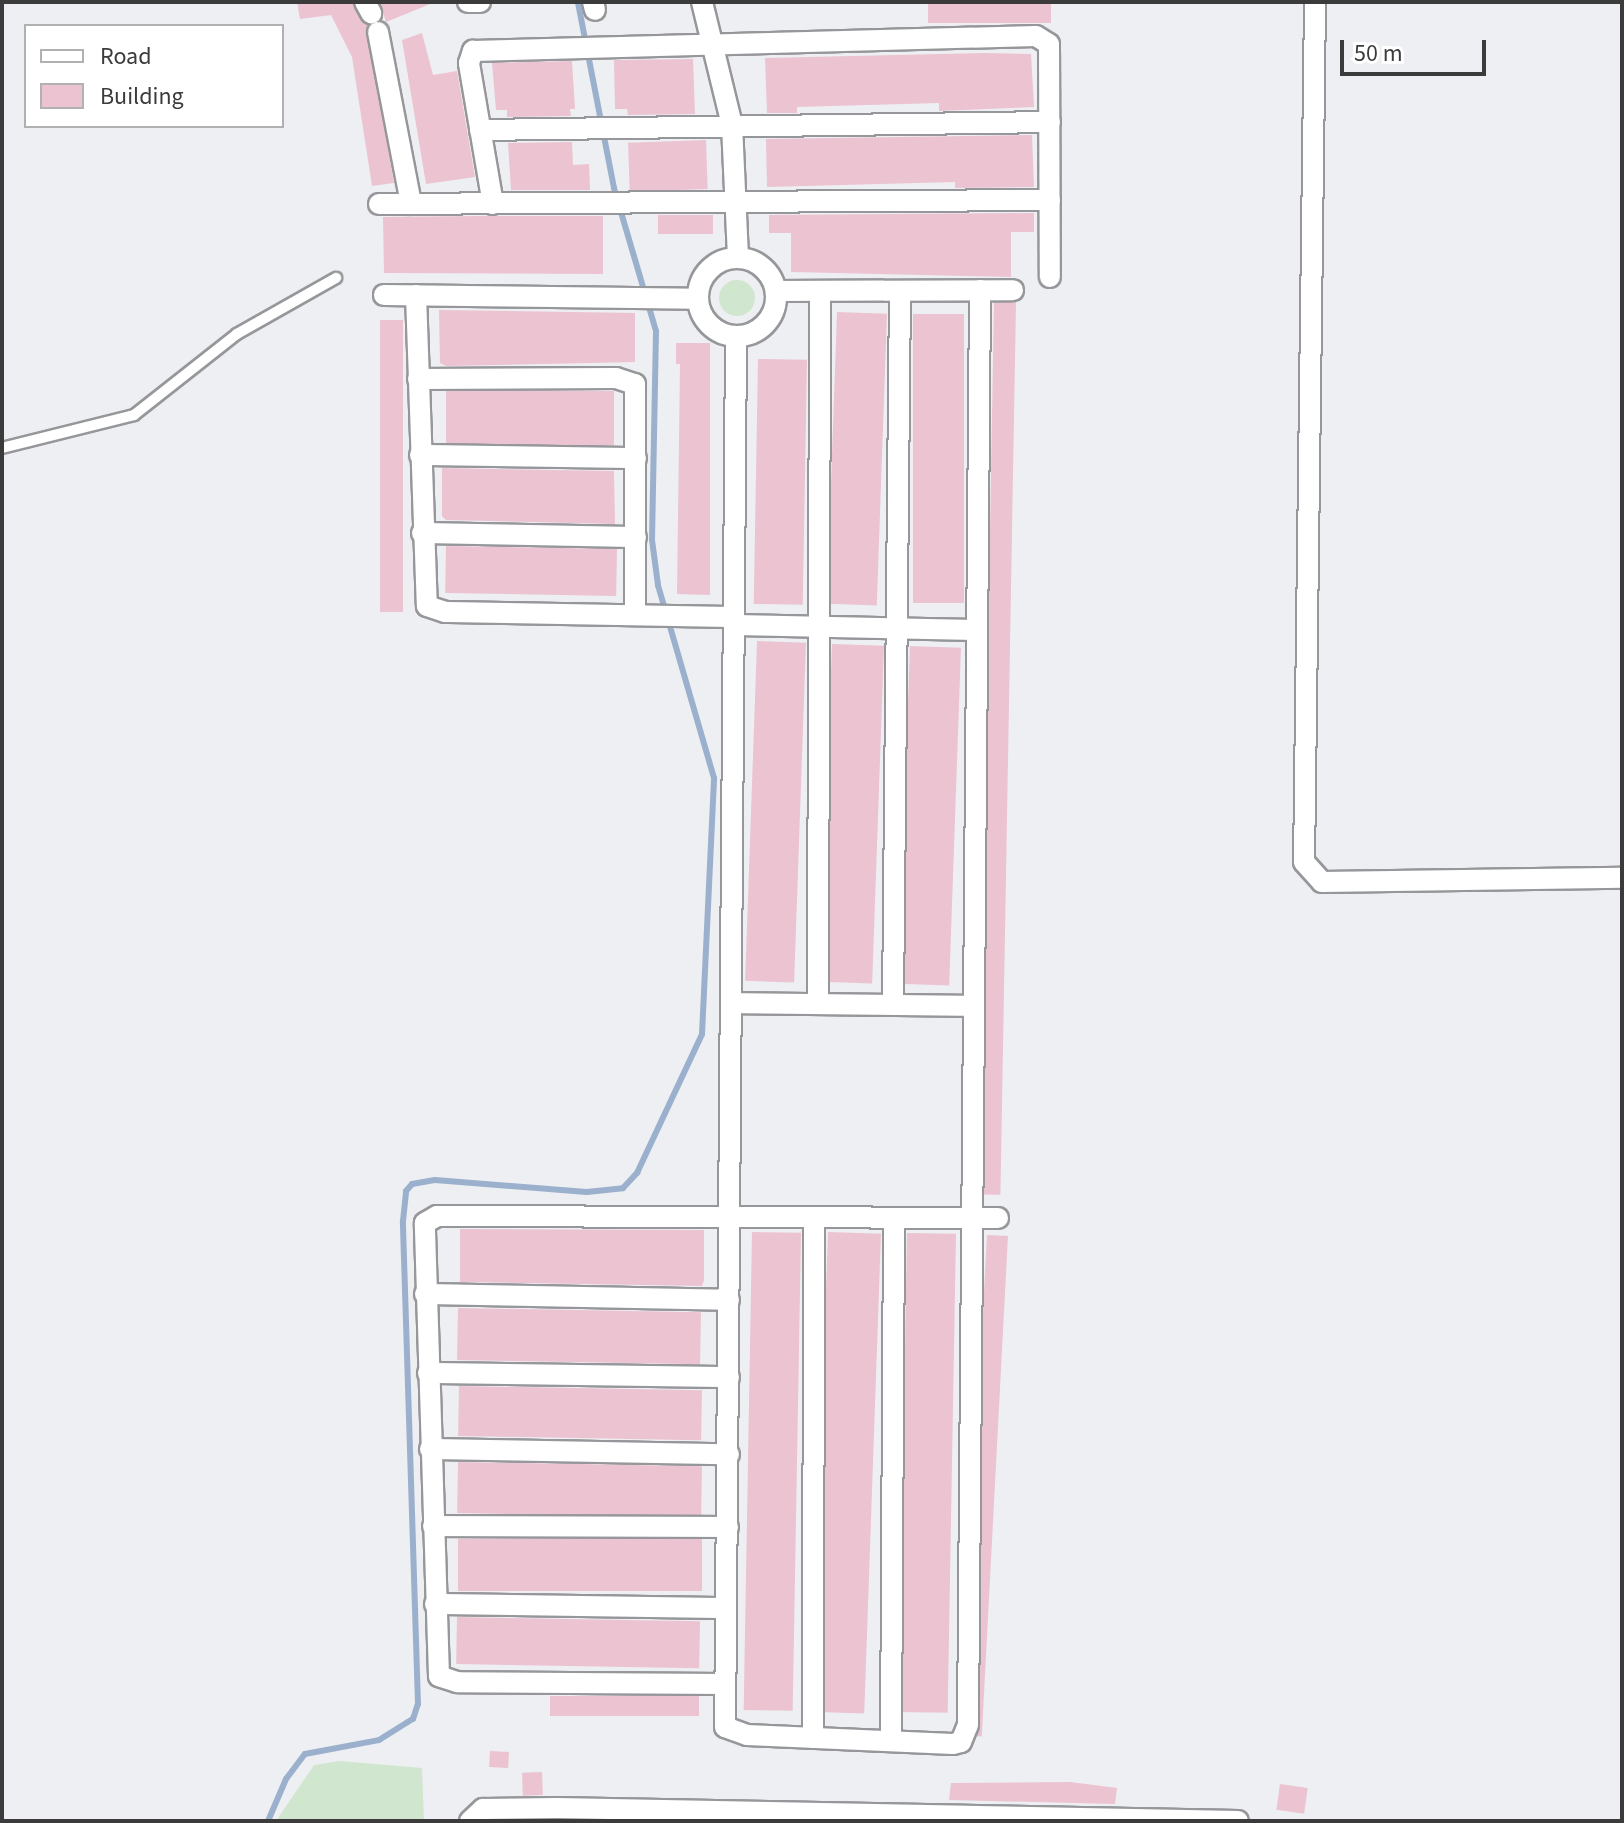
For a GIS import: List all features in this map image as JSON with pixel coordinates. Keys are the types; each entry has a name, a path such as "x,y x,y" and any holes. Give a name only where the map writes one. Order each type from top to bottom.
{"street":[{"path":"468,2 480,2"},
{"path":"702,2 732,125 738,202 738,258"},
{"path":"1315,2 1304,862 1322,882 1622,878"},
{"path":"371,16 411,204"},
{"path":"493,204 469,63 473,51 1036,36 1049,44 1050,277"},
{"path":"480,130 1050,122"},
{"path":"379,204 1050,200"},
{"path":"738,258 761,266 776,291 769,321 736,337 711,327 698,299 703,277 712,267 738,258"},
{"path":"736,337 725,1727 747,1735 953,1744 961,1742 968,1725 980,290"},
{"path":"776,291 1013,290"},
{"path":"818,1004 820,291"},
{"path":"893,1005 900,291"},
{"path":"384,295 698,299"},
{"path":"416,295 424,599 434,610 654,615 820,627 977,630"},
{"path":"418,379 629,379 637,391 636,537 654,615"},
{"path":"420,455 636,458"},
{"path":"422,533 636,537"},
{"path":"732,1003 973,1006"},
{"path":"724,1684 446,1681 437,1668 423,1231 429,1216 998,1218"},
{"path":"813,1738 814,1217"},
{"path":"891,1741 894,1218"},
{"path":"425,1294 729,1300"},
{"path":"428,1373 729,1377"},
{"path":"430,1449 729,1454"},
{"path":"433,1526 728,1527"},
{"path":"435,1604 726,1608"},
{"path":"470,1821 483,1809 557,1815 1238,1821"}],"lane":[{"path":"2,448 134,415 237,334 336,278"}],"green space":[{"path":"737,280 750,285 755,298 750,311 737,316 724,311 719,298 724,285"},
{"path":"340,1761 422,1768 424,1821 276,1821 314,1765"}],"building":[{"path":"297,2 352,2 367,25 394,183 372,186 352,57 331,15 300,19"},
{"path":"380,2 435,2 386,22"},
{"path":"928,2 1051,2 1051,23 928,23"},
{"path":"422,33 433,75 457,71 475,177 426,184 402,40"},
{"path":"1031,54 1034,107 939,111 939,103 797,107 797,113 767,113 765,58"},
{"path":"693,59 695,114 628,115 627,109 615,109 614,60"},
{"path":"572,61 575,109 570,109 571,116 507,117 507,110 496,110 492,63"},
{"path":"1032,135 1034,187 955,188 955,182 767,187 766,139"},
{"path":"706,140 708,189 630,192 628,143"},
{"path":"572,142 573,165 589,164 590,190 511,190 508,143"},
{"path":"1034,213 1034,232 1011,232 1011,277 791,272 791,233 769,233 769,215"},
{"path":"658,215 713,215 713,234 658,234"},
{"path":"603,216 603,274 384,273 383,217"},
{"path":"994,302 1016,302 1000,1195 978,1194"},
{"path":"439,310 635,313 635,362 446,366 440,363"},
{"path":"837,312 887,314 877,606 827,604"},
{"path":"913,314 964,314 964,603 913,603"},
{"path":"380,320 403,320 403,612 380,612"},
{"path":"676,343 710,343 710,595 677,594 680,364 676,364"},
{"path":"758,359 807,360 803,605 754,604"},
{"path":"446,391 614,391 614,445 446,445"},
{"path":"442,468 614,471 615,524 446,520 442,516"},
{"path":"446,546 617,549 616,596 445,593"},
{"path":"757,641 806,643 794,983 745,981"},
{"path":"832,644 884,646 872,984 820,982"},
{"path":"910,646 961,648 949,986 898,984"},
{"path":"460,1229 704,1230 704,1280 702,1286 460,1282"},
{"path":"752,1232 801,1233 793,1711 744,1710"},
{"path":"828,1232 881,1234 864,1714 811,1712"},
{"path":"907,1233 956,1234 948,1713 899,1712"},
{"path":"987,1235 1008,1236 982,1736 961,1735"},
{"path":"458,1308 701,1312 700,1364 457,1360"},
{"path":"459,1386 702,1390 701,1440 458,1436"},
{"path":"458,1462 702,1466 701,1517 457,1513"},
{"path":"458,1539 702,1539 702,1591 458,1591"},
{"path":"457,1617 700,1621 699,1668 456,1664"},
{"path":"550,1696 699,1696 699,1716 550,1716"},
{"path":"490,1751 509,1752 508,1768 489,1767"},
{"path":"542,1772 543,1795 523,1796 522,1773"},
{"path":"1070,1782 1117,1788 1115,1804 949,1800 951,1783"},
{"path":"1280,1784 1308,1788 1304,1814 1276,1810"}],"waterway":[{"path":"268,1821 286,1779 305,1754 379,1740 413,1719 418,1704 403,1221 406,1191 412,1184 435,1180 587,1192 623,1188 637,1173 702,1034 714,778 658,585 652,540 656,331 614,188 578,2"}]}
